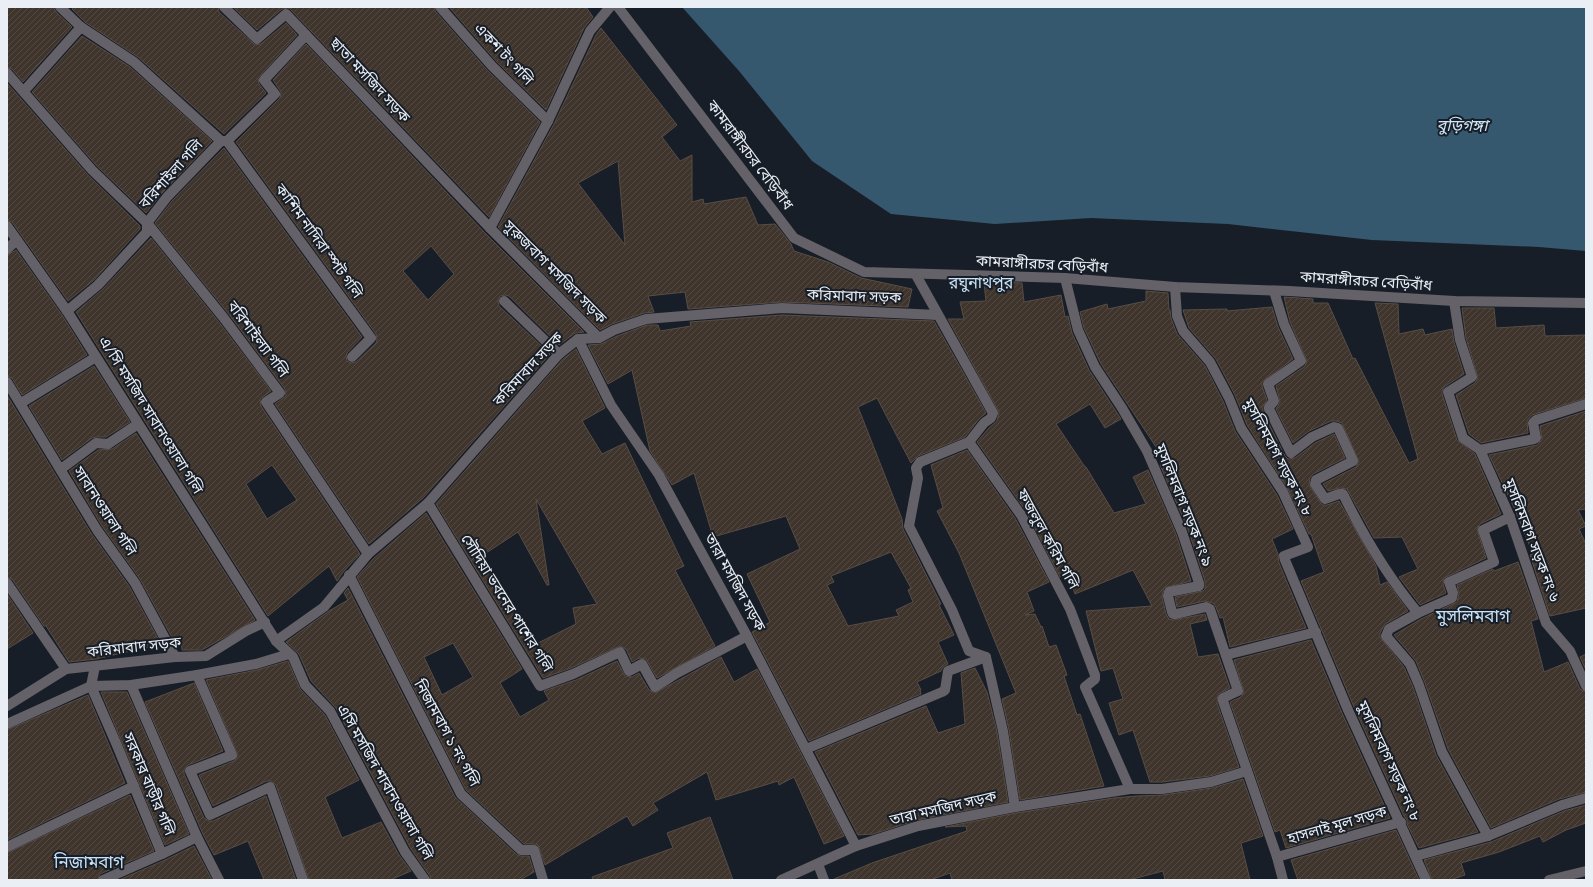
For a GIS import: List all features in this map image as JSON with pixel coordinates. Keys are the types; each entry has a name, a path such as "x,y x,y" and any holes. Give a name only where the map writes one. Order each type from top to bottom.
{"street":[{"path":"60,7 81,27 134,62 224,141"},
{"name":"ছাতা মসজিদ সড়ক","path":"224,7 257,39 284,10 490,228"},
{"name":"একশ টং গলি","path":"440,7 492,66 548,121"},
{"path":"490,228 548,121 590,31 610,7"},
{"name":"কামরাঙ্গীরচর বেড়িবাঁধ","path":"618,7 794,238 864,272 916,275 1065,278 1175,288 1274,291 1454,301 1586,303"},
{"path":"24,91 81,27"},
{"name":"বরিশাইলা গলি","path":"7,73 92,170 147,224 167,197 224,141 276,94 264,80 306,34"},
{"name":"কাশিম নাদিরা স্পট গলি","path":"224,141 371,338 352,357"},
{"path":"67,311 98,285 147,232 147,224"},
{"name":"বরিশাইল্যা গলি","path":"147,224 223,316 280,393 266,402 368,554"},
{"name":"এ/সি মসজিদ সাবানওয়ালা গলি","path":"7,226 67,311 265,622"},
{"name":"সুরুজবাগ মসজিদ সড়ক","path":"490,228 599,338"},
{"path":"7,249 17,240"},
{"path":"916,275 992,413 992,418 984,423 969,442 920,462 916,468 918,478 909,526 952,610 969,652 986,657"},
{"name":"মুসলিমবাগ সড়ক নং ৯","path":"1065,278 1078,330 1095,367 1122,408 1147,451 1182,532 1199,586 1169,592 1172,612 1173,614 1208,608 1238,691 1223,698 1223,701 1247,771"},
{"name":"মুসলিমবাগ সড়ক নং ৮","path":"1175,288 1177,316 1183,331 1210,362 1230,398 1241,428 1283,492 1308,547 1284,556 1348,710 1401,822 1426,880"},
{"path":"1274,291 1284,324 1301,361 1268,384 1274,401 1269,409 1291,453 1312,438 1334,427 1338,428 1353,461 1316,480 1315,484 1325,499 1343,494 1365,538 1402,594 1418,613"},
{"path":"504,301 559,354"},
{"path":"1454,301 1460,340 1472,377 1448,392 1463,438 1480,450 1534,439 1536,438 1534,423 1536,420 1586,404"},
{"name":"করিমাবাদ সড়ক","path":"276,641 324,607 349,575 368,554 428,503 559,354 578,339 599,338 614,330 646,319 782,308 938,315"},
{"name":"তারা মসজিদ সড়ক","path":"578,339 611,406 659,475 747,636 856,846"},
{"path":"21,403 96,357"},
{"name":"সাবানওয়ালা গলি","path":"7,382 97,530 135,583 175,657"},
{"path":"60,469 96,443 108,444 138,424"},
{"name":"ফজলুল করিম গলি","path":"969,442 1021,515 1070,609 1095,675 1095,679 1085,687 1130,789"},
{"name":"মুসলিমবাগ সড়ক নং ৬","path":"1480,450 1510,517 1546,623 1570,652 1586,686"},
{"name":"সৌদিয়া ভবনের পাশের গলি","path":"428,503 540,686 573,674 620,652 629,671 642,664 655,687 677,673 747,636"},
{"path":"1488,836 1442,752 1419,685 1410,664 1386,636 1389,629 1418,613 1452,598 1453,593 1449,582 1494,562 1483,530 1510,517"},
{"name":"নিজামবাগ ১ নং গলি","path":"349,575 461,794 521,850 534,850 543,880"},
{"path":"7,583 66,670"},
{"name":"করিমাবাদ সড়ক","path":"7,706 66,670 175,657 206,656 246,630 265,622"},
{"name":"এসি মসজিদ শাবানওয়ালা গলি","path":"265,622 276,641 293,657 305,685 330,711 405,852 425,880"},
{"path":"1226,655 1316,632"},
{"path":"7,724 91,686 131,685 197,675 256,664 289,654"},
{"path":"806,749 942,692 945,690 948,671 986,657"},
{"name":"তারা মসজিদ সড়ক","path":"986,657 1003,731 1015,807"},
{"path":"91,686 95,666"},
{"path":"197,675 232,755 190,771 210,815 270,787 303,880"},
{"path":"131,685 197,837"},
{"name":"সরকার বাড়ীর গলি","path":"91,686 162,854 197,837 219,880"},
{"path":"1130,789 1162,789 1210,782 1247,771"},
{"name":"হাসলাই মূল সড়ক","path":"1247,771 1276,857 1401,822"},
{"path":"7,848 134,786"},
{"name":"তারা মসজিদ সড়ক","path":"781,880 856,846 918,826 1015,807 1130,789"},
{"path":"1416,856 1488,836 1562,805 1586,798"},
{"path":"103,880 162,854"},
{"path":"1276,857 1283,880"},
{"path":"818,864 824,880"},
{"path":"1549,880 1586,871"}],"water":[{"name":"বুড়িগঙ্গা","path":"682,7 1586,7 1586,251 1539,247 1372,240 1228,224 1091,218 995,224 891,214 812,161 739,71"}],"building":[{"path":"7,7 53,7 56,12 72,27 23,82 12,69 7,67"},
{"path":"74,7 218,7 219,12 255,45 261,44 286,23 297,35 258,78 259,84 266,93 224,134 138,57 85,22 72,9"},
{"path":"233,7 434,7 435,11 487,70 540,122 489,217 290,9 282,9 257,30"},
{"path":"449,7 586,7 593,17 584,28 546,110 497,62"},
{"path":"601,28 677,125 662,137 680,161 692,155 692,202 703,199 704,204 746,197 758,225 775,224 791,244 794,251 828,262 861,278 912,289 908,307 782,302 688,309 685,292 648,296 654,312 644,313 612,324 600,330 498,227 554,124 596,35","holes":["618,161 625,245 578,183"]},
{"path":"82,36 130,67 212,141 162,193 146,213 97,166 32,92"},
{"path":"306,44 485,233 584,332 575,333 559,345 509,296 500,296 498,300 499,306 550,354 423,498 369,544 275,404 286,396 285,389 228,313 155,223 172,201 224,148 362,337 347,353 347,361 351,363 356,362 376,343 376,334 236,142 280,98 281,92 273,80","holes":["431,246 454,274 428,300 403,271"]},
{"path":"7,83 87,174 140,226 140,229 94,280 68,301 12,222 7,220"},
{"path":"151,238 218,321 271,391 260,399 261,406 360,554 337,581 329,566 268,616 76,312 103,289","holes":["272,465 297,500 267,519 246,484"]},
{"path":"16,250 62,315 87,355 22,395 12,378 7,376 7,255"},
{"path":"984,283 1022,283 1024,302 1061,295 1065,317 1068,316 1072,333 1089,370 1121,419 1105,428 1090,404 1056,424 1086,467 1114,513 1146,504 1133,477 1148,470 1176,534 1191,581 1164,588 1162,597 1166,614 1169,619 1173,620 1205,614 1207,620 1190,624 1198,657 1218,654 1230,688 1218,694 1217,703 1239,767 1210,776 1150,782 1133,730 1119,735 1109,703 1123,699 1113,668 1101,671 1086,611 1152,606 1133,570 1075,594 1068,573 1060,577 1026,511 977,442 997,421 999,412 948,319 964,319 960,302 986,301"},
{"path":"1146,291 1168,293 1169,310 1177,334 1205,366 1223,401 1235,431 1277,495 1293,529 1272,539 1278,554 1279,563 1306,628 1230,647 1223,617 1220,618 1213,603 1205,601 1177,607 1175,597 1203,591 1205,589 1205,581 1188,529 1160,465 1166,462 1101,364 1084,328 1080,312 1107,304 1108,309 1146,301"},
{"path":"1284,297 1313,299 1313,303 1328,303 1353,359 1355,358 1409,463 1418,459 1375,303 1398,304 1399,334 1423,329 1425,335 1452,329 1454,342 1464,374 1444,387 1442,394 1457,440 1475,454 1501,514 1480,524 1477,529 1486,558 1444,578 1443,584 1446,593 1420,605 1399,577 1418,569 1402,537 1374,538 1347,489 1339,488 1328,491 1323,484 1356,467 1359,462 1342,423 1331,421 1309,431 1293,443 1276,409 1280,402 1276,386 1305,366 1307,361 1290,322"},
{"path":"1272,307 1278,327 1293,359 1262,382 1267,400 1263,406 1263,412 1285,456 1288,459 1295,458 1315,443 1334,434 1345,458 1313,474 1310,478 1309,485 1322,505 1339,501 1376,566 1380,585 1387,582 1408,611 1385,624 1380,633 1380,637 1404,667 1413,687 1436,755 1478,832 1419,848 1354,707 1301,581 1324,572 1311,534 1309,534 1288,489 1247,425 1235,395 1216,359 1189,328 1183,310 1227,309 1227,311"},
{"path":"1462,308 1494,308 1496,328 1544,325 1545,336 1586,335 1586,398 1532,415 1527,421 1528,433 1481,443 1469,434 1456,395 1475,383 1478,378 1466,338"},
{"path":"782,315 934,321 986,413 979,419 965,437 918,456 911,463 877,398 858,407 902,519 903,529 941,604 939,605 954,635 938,642 948,664 943,667 941,671 917,682 921,690 921,694 809,741 752,632 770,622 747,574 800,549 786,516 713,537 694,473 672,485 650,451 632,370 608,384 588,345 601,344 617,336 647,325 658,325 660,331 691,326 690,322","holes":["891,552 911,588 908,590 913,602 896,610 899,616 848,626 827,585 834,582 831,576"]},
{"path":"576,349 605,408 582,421 602,454 625,443 684,566 675,570 715,646 657,678 646,659 639,658 632,662 626,649 620,646 571,668 543,678 436,504 563,359","holes":["536,499 597,604 573,608 576,624 536,644 483,555 518,532 547,585 549,585"]},
{"path":"94,366 130,422 106,437 92,438 62,460 29,406"},
{"path":"7,395 91,533 129,586 161,644 96,659 69,662 46,626 44,626 12,579 7,577"},
{"path":"1586,411 1586,509 1578,510 1586,526 1579,529 1586,544 1586,608 1550,616 1530,555 1533,554 1516,512 1489,455 1537,445 1542,440 1540,426"},
{"path":"136,433 255,620 202,650 182,650 181,639 174,641 140,579 102,526 69,471 98,450 112,449"},
{"path":"967,450 1015,518 1049,582 1027,592 1034,611 1025,615 1035,614 1041,627 1042,626 1049,647 1056,645 1067,675 1064,676 1077,715 1080,714 1104,786 1020,800 1009,730 1002,699 1016,693 959,553 937,511 943,508 931,465"},
{"path":"426,513 522,669 500,683 520,717 549,700 544,691 576,680 617,661 625,676 632,677 639,673 649,690 655,693 721,657 734,682 757,669 844,836 824,844 794,777 779,785 778,781 716,800 707,772 653,803 658,810 633,826 627,816 545,865 538,845 524,844 466,790 357,577 373,559","holes":["453,643 473,677 442,695 424,657"]},
{"path":"1518,562 1538,619 1531,621 1544,672 1568,662 1580,689 1586,692 1586,792 1559,799 1491,828 1448,749 1416,661 1394,635 1421,619 1457,602 1459,594 1457,585 1493,569 1494,571"},
{"path":"348,588 455,797 517,855 529,856 534,872 520,880 431,880 430,876 411,849 336,708 311,681 299,654 286,642 329,611 348,600 344,593"},
{"path":"7,594 33,633 7,649"},
{"path":"1311,640 1342,713 1390,818 1286,848 1280,830 1275,832 1230,702 1241,697 1244,692 1234,660"},
{"path":"1586,654 1586,670 1580,657"},
{"path":"288,661 300,689 325,715 359,780 325,797 342,838 381,822 399,855 411,871 390,880 309,880 276,785 271,781 267,781 213,806 199,775 234,761 238,755 206,680 257,670"},
{"path":"975,668 987,692 997,732 1008,802 917,820 873,834 858,835 815,752 926,706 938,733 965,724 961,673"},
{"path":"194,683 223,751 188,765 184,770 184,774 204,818 209,821 213,821 266,796 296,880 264,880 248,841 214,855 203,834 145,702"},
{"path":"101,692 127,692 189,834 165,845"},
{"path":"88,695 125,783 7,840 7,730"},
{"path":"1243,779 1263,836 1241,843 1250,880 1165,880 1163,871 1129,880 952,880 950,873 930,880 834,880 872,863 967,831 966,826 945,827 1016,813 1114,798 1163,795 1212,788"},
{"path":"130,795 154,851 100,874 97,880 7,880 7,853"},
{"path":"1586,805 1586,823 1566,830 1543,842 1540,836 1499,852 1461,863 1465,875 1450,880 1432,880 1424,860 1491,842 1564,811"},
{"path":"710,817 733,880 593,880 592,877 673,848 667,833"},
{"path":"1396,830 1419,880 1298,880 1291,860"},
{"path":"194,846 212,880 119,880 165,860"}],"district":[{"name":"রঘুনাথপুর","path":"981,282"},
{"name":"মুসলিমবাগ","path":"1473,616"},
{"name":"নিজামবাগ","path":"89,862"}]}
